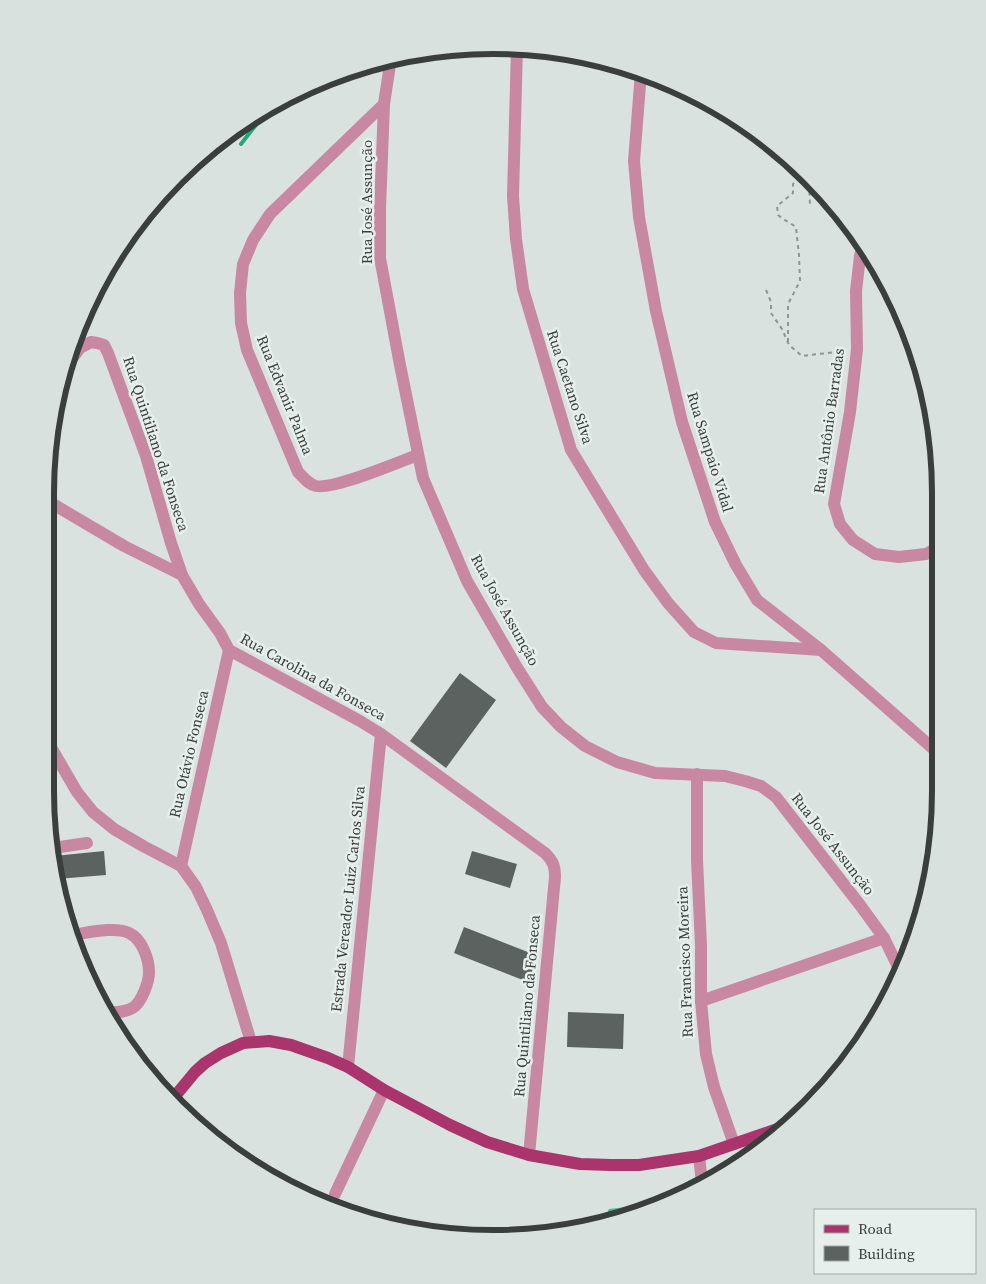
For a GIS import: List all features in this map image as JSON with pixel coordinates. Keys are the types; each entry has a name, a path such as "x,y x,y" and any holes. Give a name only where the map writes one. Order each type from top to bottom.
{"main road":[{"path":"176,1095 195,1072 221,1053 243,1043 269,1041 292,1045 328,1058 348,1067 384,1090 450,1125 487,1142 529,1155 580,1164 639,1164 699,1156 769,1132"}],"street":[{"name":"Rua Caetano Silva","path":"517,55 513,196 516,239 523,289 571,450 644,570 668,603 694,632 716,642 821,650"},
{"name":"Rua José Assunção","path":"390,66 384,104 380,258 423,478 467,581 542,707 561,727 585,746 617,762 655,773 725,776 761,786 776,797 860,905 884,938 897,964"},
{"name":"Rua Sampaio Vidal","path":"640,79 634,161 639,217 656,311 682,422 715,522 736,565 757,600 821,650 932,748"},
{"name":"Rua Edvanir Palma","path":"384,104 270,214 253,240 243,264 240,293 241,323 247,350 298,472 308,483 317,486 341,483 418,455"},
{"name":"Rua Antônio Barradas","path":"861,253 856,291 857,350 850,412 834,504 840,524 853,540 875,554 899,557 926,554 932,551"},
{"name":"Rua Quintiliano da Fonseca","path":"77,352 80,348 92,342 104,345 108,353 146,456 182,576"},
{"path":"54,505 124,546 182,576"},
{"name":"Rua Carolina da Fonseca","path":"182,576 220,633 229,650 382,734 552,860"},
{"name":"Rua Otávio Fonseca","path":"181,866 229,650"},
{"name":"Estrada Vereador Luiz Carlos Silva","path":"348,1067 382,734"},
{"path":"54,753 77,792 94,812 114,829 181,866 196,887 221,943 251,1042"},
{"name":"Rua Francisco Moreira","path":"697,774 697,860 701,946 701,1001 706,1054 712,1079 734,1144"},
{"path":"58,847 87,843"},
{"name":"Rua Quintiliano da Fonseca","path":"529,1155 555,878 555,868 552,860"},
{"path":"78,934 122,930 138,939 148,960 149,974 140,1002 133,1008 114,1012"},
{"path":"701,1001 884,938"},
{"path":"335,1194 384,1090"},
{"path":"699,1156 701,1177"}],"path":[{"path":"788,342 788,304 800,281 799,255 796,228 778,215 777,206 793,193 793,184 800,178"},
{"path":"809,188 810,207"},
{"path":"766,290 771,302 771,313 782,329 789,345 802,356 857,350"}],"green space":[{"path":"627,1207 628,1209 606,1215 609,1209"}],"building":[{"path":"460,673 496,700 446,768 410,741"},
{"path":"104,851 106,875 62,879 59,855"},
{"path":"472,851 517,864 510,888 465,874"},
{"path":"464,927 538,956 528,982 454,953"},
{"path":"568,1012 624,1014 623,1049 567,1047"}],"waterway":[{"path":"241,144 258,122"}]}
